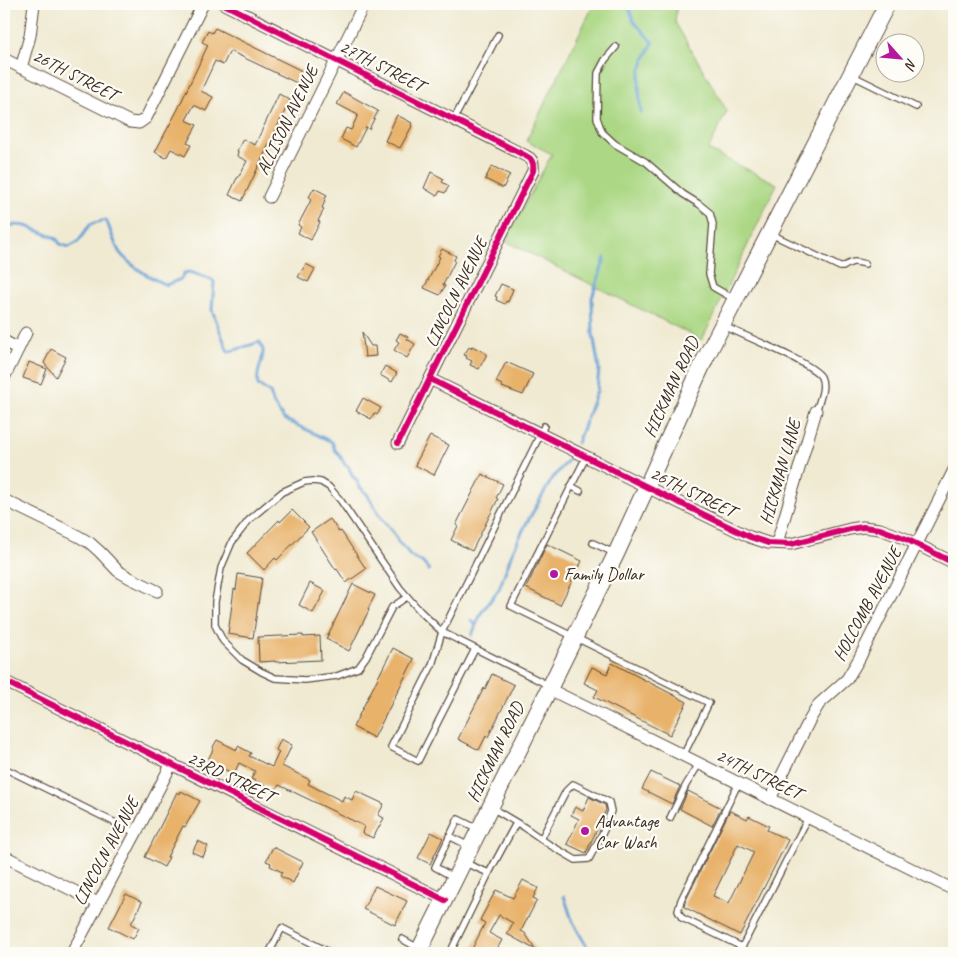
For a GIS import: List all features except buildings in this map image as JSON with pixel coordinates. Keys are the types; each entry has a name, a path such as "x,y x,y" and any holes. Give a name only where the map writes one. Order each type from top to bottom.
{"main road":[{"name":"HICKMAN ROAD","path":"419,951 616,554 705,359 887,4"}],"street":[{"path":"21,68 30,36 34,4"},
{"name":"26TH STREET","path":"4,59 130,122 139,124 146,118 203,4"},
{"name":"27TH STREET","path":"224,4 526,156"},
{"name":"ALLISON AVENUE","path":"269,197 364,4"},
{"name":"LINCOLN AVENUE","path":"398,443 533,171 533,162 526,156"},
{"path":"4,378 26,333"},
{"path":"4,342 18,349"},
{"name":"26TH STREET","path":"430,379 454,397 542,430 586,457 750,537 768,543 791,544 850,529 863,527 880,529 904,538 954,562"},
{"name":"HICKMAN LANE","path":"777,543 816,411"},
{"name":"HOLCOMB AVENUE","path":"770,799 819,704 847,679 860,659 954,470"},
{"path":"4,500 90,543 118,571 157,591"},
{"name":"23RD STREET","path":"4,682 444,900"},
{"name":"24TH STREET","path":"549,688 738,784 954,890"},
{"name":"LINCOLN AVENUE","path":"72,953 171,765"},
{"path":"4,856 98,903"}],"lane":[{"path":"454,119 498,35"},
{"path":"616,47 605,60 598,73 597,118 602,132 615,144 646,162 710,214 713,224 709,274 713,287 736,300"},
{"path":"851,75 916,107"},
{"path":"769,234 840,267 855,261 865,264"},
{"path":"722,325 787,355 820,376 823,384 816,411"},
{"path":"475,649 418,760 390,746 432,665 442,632 542,430"},
{"path":"586,457 555,524 511,606 709,703 683,756"},
{"path":"407,597 392,608 366,657 358,668 337,676 305,680 275,678 242,660 223,641 216,625 215,602 221,568 232,542 249,520 282,492 304,482 321,482 329,487 341,501 407,597 442,632 549,688"},
{"path":"571,486 580,491"},
{"path":"593,543 616,554"},
{"path":"670,818 686,785 699,764"},
{"path":"4,768 136,833"},
{"path":"490,807 524,827 541,839 576,860 589,859 605,828 611,811 610,802 573,784 566,791 541,839"},
{"path":"738,784 681,900 678,912 682,918 742,948 808,818"},
{"path":"455,878 434,867 458,819 479,830"},
{"path":"450,953 516,823"},
{"path":"450,836 471,847"},
{"path":"463,862 489,873"},
{"path":"269,953 282,928 331,953"},
{"path":"402,939 419,951"}],"green space":[{"path":"594,4 677,4 675,22 727,111 708,150 777,184 702,340 505,241 552,154 526,141"}],"waterway":[{"path":"622,4 629,7 633,20 653,43 641,69 639,93 641,113"},
{"path":"4,227 26,226 56,238 60,244 69,247 78,242 90,224 106,220 120,253 135,267 154,279 166,285 181,279 184,273 190,272 212,280 214,282 212,310 228,352 260,342 263,354 257,380 258,385 270,393 274,405 284,419 332,442 335,450 345,465 348,466 353,477 367,494 398,542 410,556 422,562 429,570"},
{"path":"577,443 597,391 599,369 593,334 592,298 605,258"},
{"path":"472,635 481,613 499,589 512,553 526,524 552,479 569,459"},
{"path":"471,620 476,625"},
{"path":"564,896 572,920 590,953"}],"cycle path":[{"path":"224,4 526,156 532,162 533,171 398,443"},
{"path":"430,379 750,537 768,543 791,544 850,529 863,527 880,529 904,538 954,563"},
{"path":"4,681 445,900"}],"place":[{"name":"Family Dollar","path":"554,574"},
{"name":"Advantage Car Wash","path":"585,831"}]}
